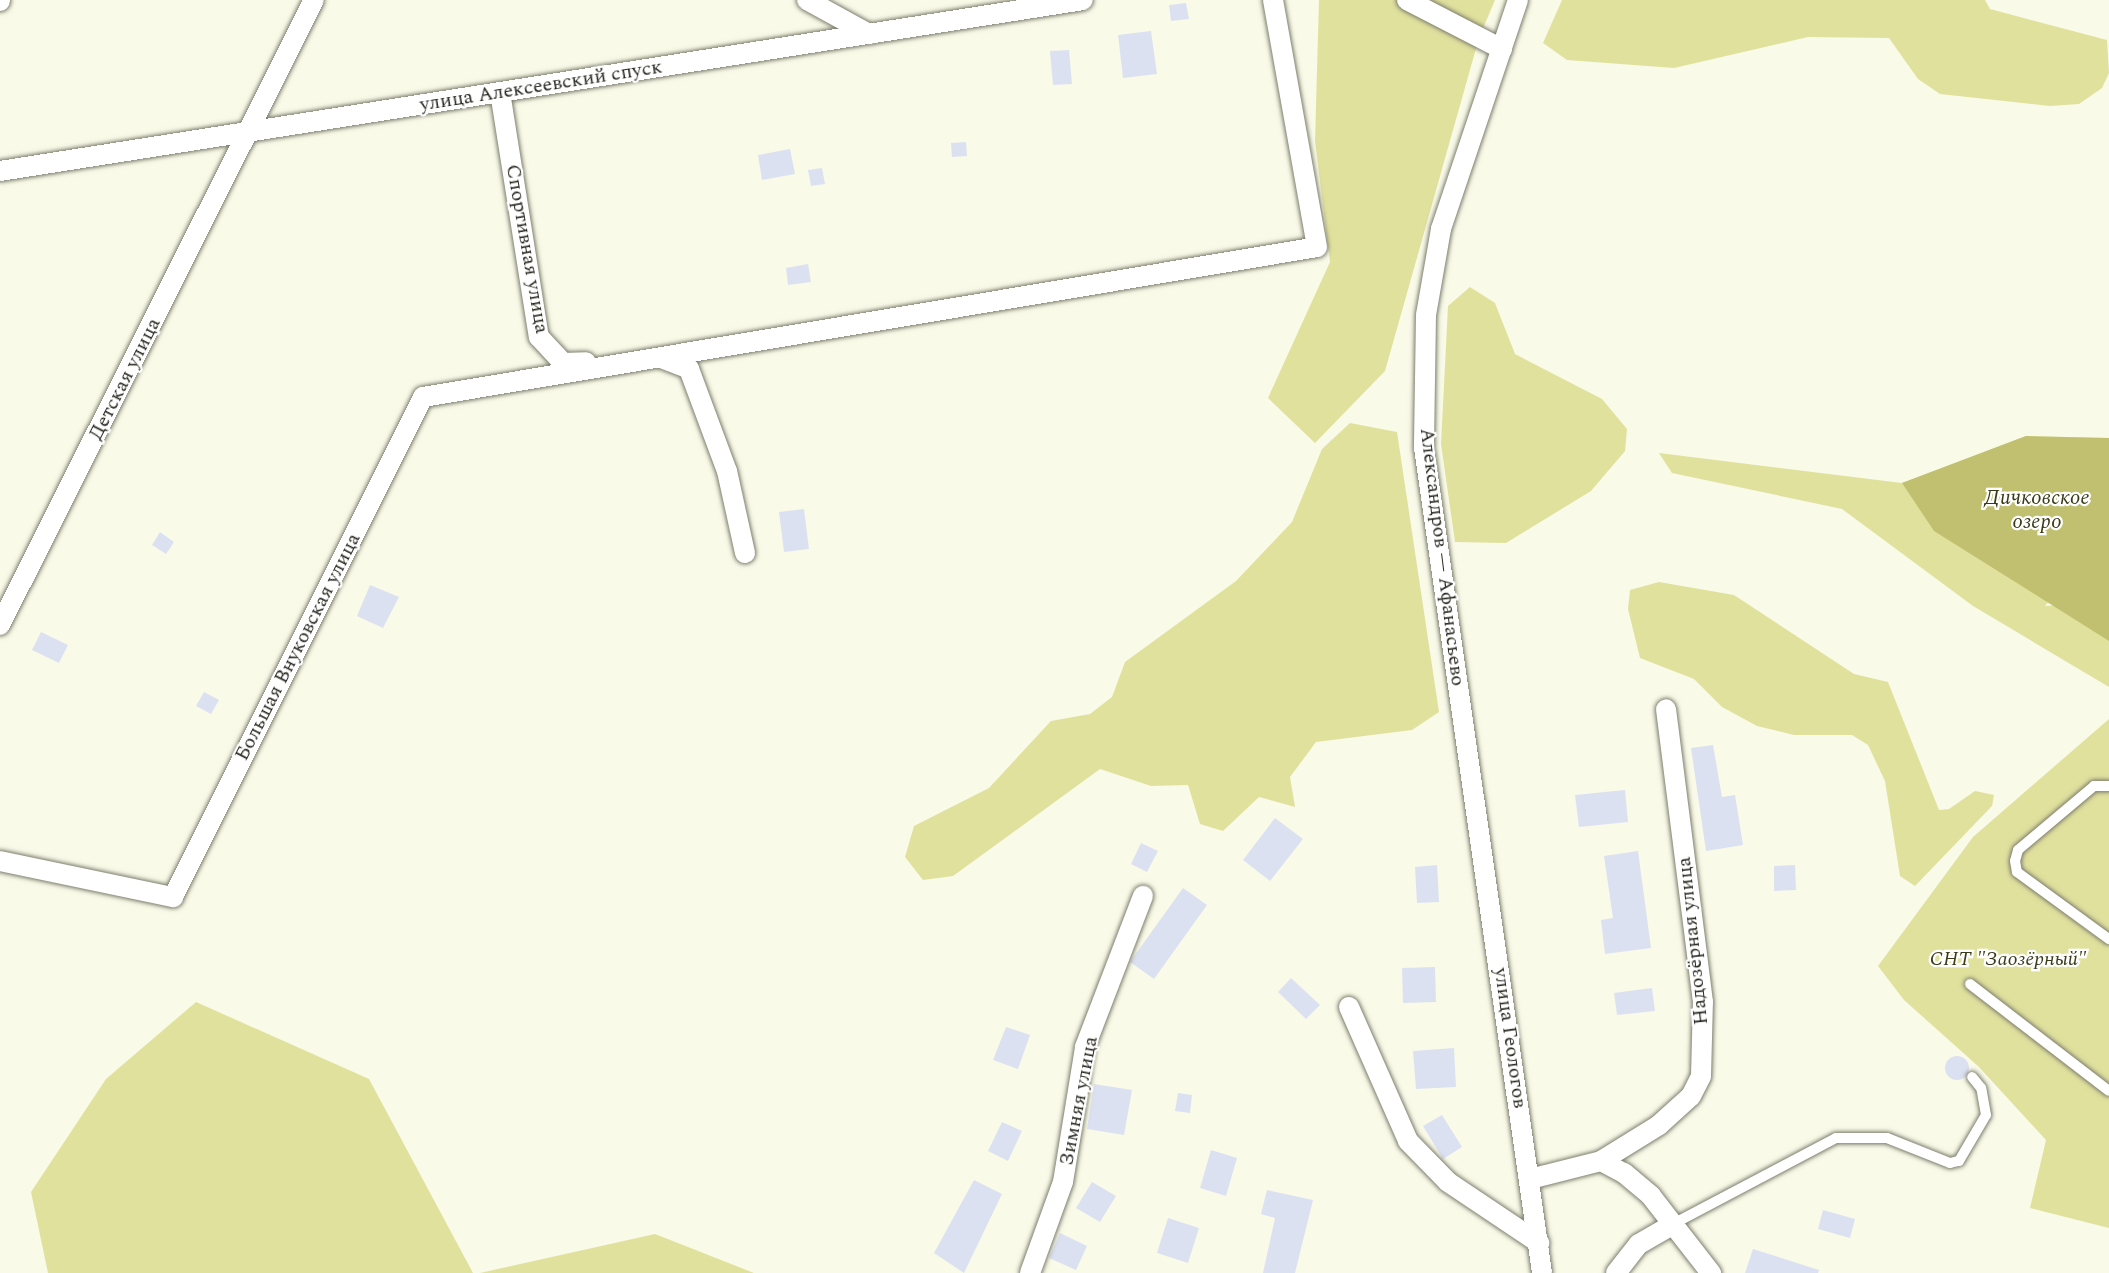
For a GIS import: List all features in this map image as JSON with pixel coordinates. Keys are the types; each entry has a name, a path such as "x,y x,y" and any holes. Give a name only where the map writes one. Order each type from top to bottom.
{"street":[{"name":"Детская улица","path":"0,625 250,132 314,0"},
{"path":"807,0 869,34"},
{"name":"улица Алексеевский спуск","path":"0,171 1083,0"},
{"path":"660,357 1317,247 1273,0"},
{"path":"1407,0 1502,49"},
{"name":"Александров — Афанасьево","path":"1476,803 1424,448 1426,315 1440,229 1518,0"},
{"name":"Спортивная улица","path":"500,92 539,337 563,363 645,352 689,369 727,471 746,553"},
{"name":"Большая Внуковская улица","path":"0,861 173,897 423,397 660,357"},
{"name":"Надозёрная улица","path":"1530,1179 1601,1161 1659,1125 1691,1096 1701,1076 1702,1002 1666,709"},
{"name":"улица Геологов","path":"1476,803 1542,1273"},
{"name":"Зимняя улица","path":"1030,1273 1063,1182 1085,1047 1143,896"},
{"path":"1349,1007 1408,1141 1448,1182 1539,1243"},
{"path":"1601,1161 1624,1173 1673,1224 1711,1273"},
{"path":"1616,1273 1639,1244 1673,1224"}],"lane":[{"path":"2109,786 2094,786 2018,850 2015,861 2017,872 2109,939"},
{"path":"1970,984 2109,1091"},
{"path":"1673,1224 1836,1138 1887,1138 1950,1163 1959,1161 1986,1115 1981,1089 1972,1077"}],"green space":[{"path":"1319,0 1495,0 1479,38 1385,371 1315,443 1268,398 1330,262 1315,141"},
{"path":"1562,0 1985,0 1990,9 2107,40 2109,73 2102,88 2079,104 2050,106 1940,94 1918,79 1889,38 1808,37 1674,68 1567,60 1543,43"},
{"path":"1470,287 1495,303 1515,354 1602,399 1627,429 1625,451 1591,491 1506,543 1455,542 1441,444 1448,306"},
{"path":"1350,423 1397,432 1439,712 1412,730 1316,742 1290,777 1295,807 1259,797 1223,831 1200,824 1188,785 1151,786 1100,769 953,876 923,880 905,857 914,826 989,788 1051,721 1090,714 1112,697 1125,662 1236,581 1292,522 1322,449"},
{"path":"2026,436 2109,438 2085,557 2045,606 2109,602 2109,687 1973,606 1842,509 1672,473 1659,453 1902,483"},
{"path":"1659,582 1734,595 1854,674 1888,682 1939,810 1949,809 1975,791 1994,795 1992,806 1915,886 1900,876 1885,781 1868,745 1852,735 1794,735 1757,726 1722,707 1694,679 1640,658 1628,609 1630,590"},
{"name":"СНТ \"Заозёрный\"","path":"2109,719 2109,1228 2030,1208 2046,1140 1979,1067 1904,1000 1878,966 1973,837"},
{"path":"196,1002 369,1079 473,1273 48,1273 31,1192 106,1079"},
{"path":"655,1234 754,1273 480,1273"}],"water":[{"name":"Дичковское озеро","path":"2026,436 2109,438 2109,641 1934,531 1902,483"}],"building":[{"path":"1186,3 1189,19 1171,21 1169,5"},
{"path":"1151,31 1157,74 1123,78 1118,35"},
{"path":"1069,50 1072,84 1053,85 1050,51"},
{"path":"966,142 967,156 952,157 951,143"},
{"path":"790,149 795,174 762,180 758,155"},
{"path":"822,168 825,184 811,186 808,170"},
{"path":"808,264 811,282 788,285 786,268"},
{"path":"804,509 809,549 784,552 779,512"},
{"path":"160,532 174,542 166,554 152,545"},
{"path":"370,585 399,597 383,628 357,616"},
{"path":"41,632 68,645 59,663 32,650"},
{"path":"204,692 219,700 211,714 196,706"},
{"path":"1713,745 1722,797 1735,795 1743,845 1706,851 1691,748"},
{"path":"1625,790 1628,822 1579,827 1575,795"},
{"path":"1275,818 1303,839 1270,881 1243,860"},
{"path":"1141,843 1158,851 1147,872 1131,864"},
{"path":"1638,851 1651,948 1605,954 1601,920 1613,918 1604,856"},
{"path":"1437,865 1439,902 1417,903 1415,867"},
{"path":"1795,865 1796,890 1774,891 1774,866"},
{"path":"1183,888 1207,905 1154,979 1130,962"},
{"path":"1435,967 1436,1002 1403,1003 1402,968"},
{"path":"1291,978 1320,1005 1306,1019 1278,992"},
{"path":"1652,988 1655,1011 1617,1015 1614,993"},
{"path":"1006,1027 1030,1035 1018,1069 993,1060"},
{"path":"1454,1048 1456,1087 1416,1089 1413,1051"},
{"path":"1957,1056 1962,1057 1968,1063 1968,1073 1962,1079 1957,1080 1952,1079 1946,1073 1945,1068 1946,1063 1952,1057"},
{"path":"1094,1084 1132,1090 1124,1135 1087,1129"},
{"path":"1178,1093 1192,1095 1190,1113 1175,1111"},
{"path":"1442,1115 1462,1147 1443,1159 1423,1126"},
{"path":"1002,1122 1022,1131 1008,1161 988,1151"},
{"path":"1211,1150 1237,1158 1226,1196 1200,1188"},
{"path":"974,1180 1002,1194 964,1273 934,1253"},
{"path":"1092,1182 1116,1196 1100,1222 1076,1208"},
{"path":"1267,1190 1313,1200 1295,1273 1263,1273 1275,1218 1261,1214"},
{"path":"1823,1210 1855,1219 1850,1238 1818,1229"},
{"path":"1168,1218 1199,1228 1188,1263 1157,1253"},
{"path":"1060,1233 1087,1246 1076,1270 1049,1258"},
{"path":"1753,1249 1819,1270 1818,1273 1745,1273"}]}
